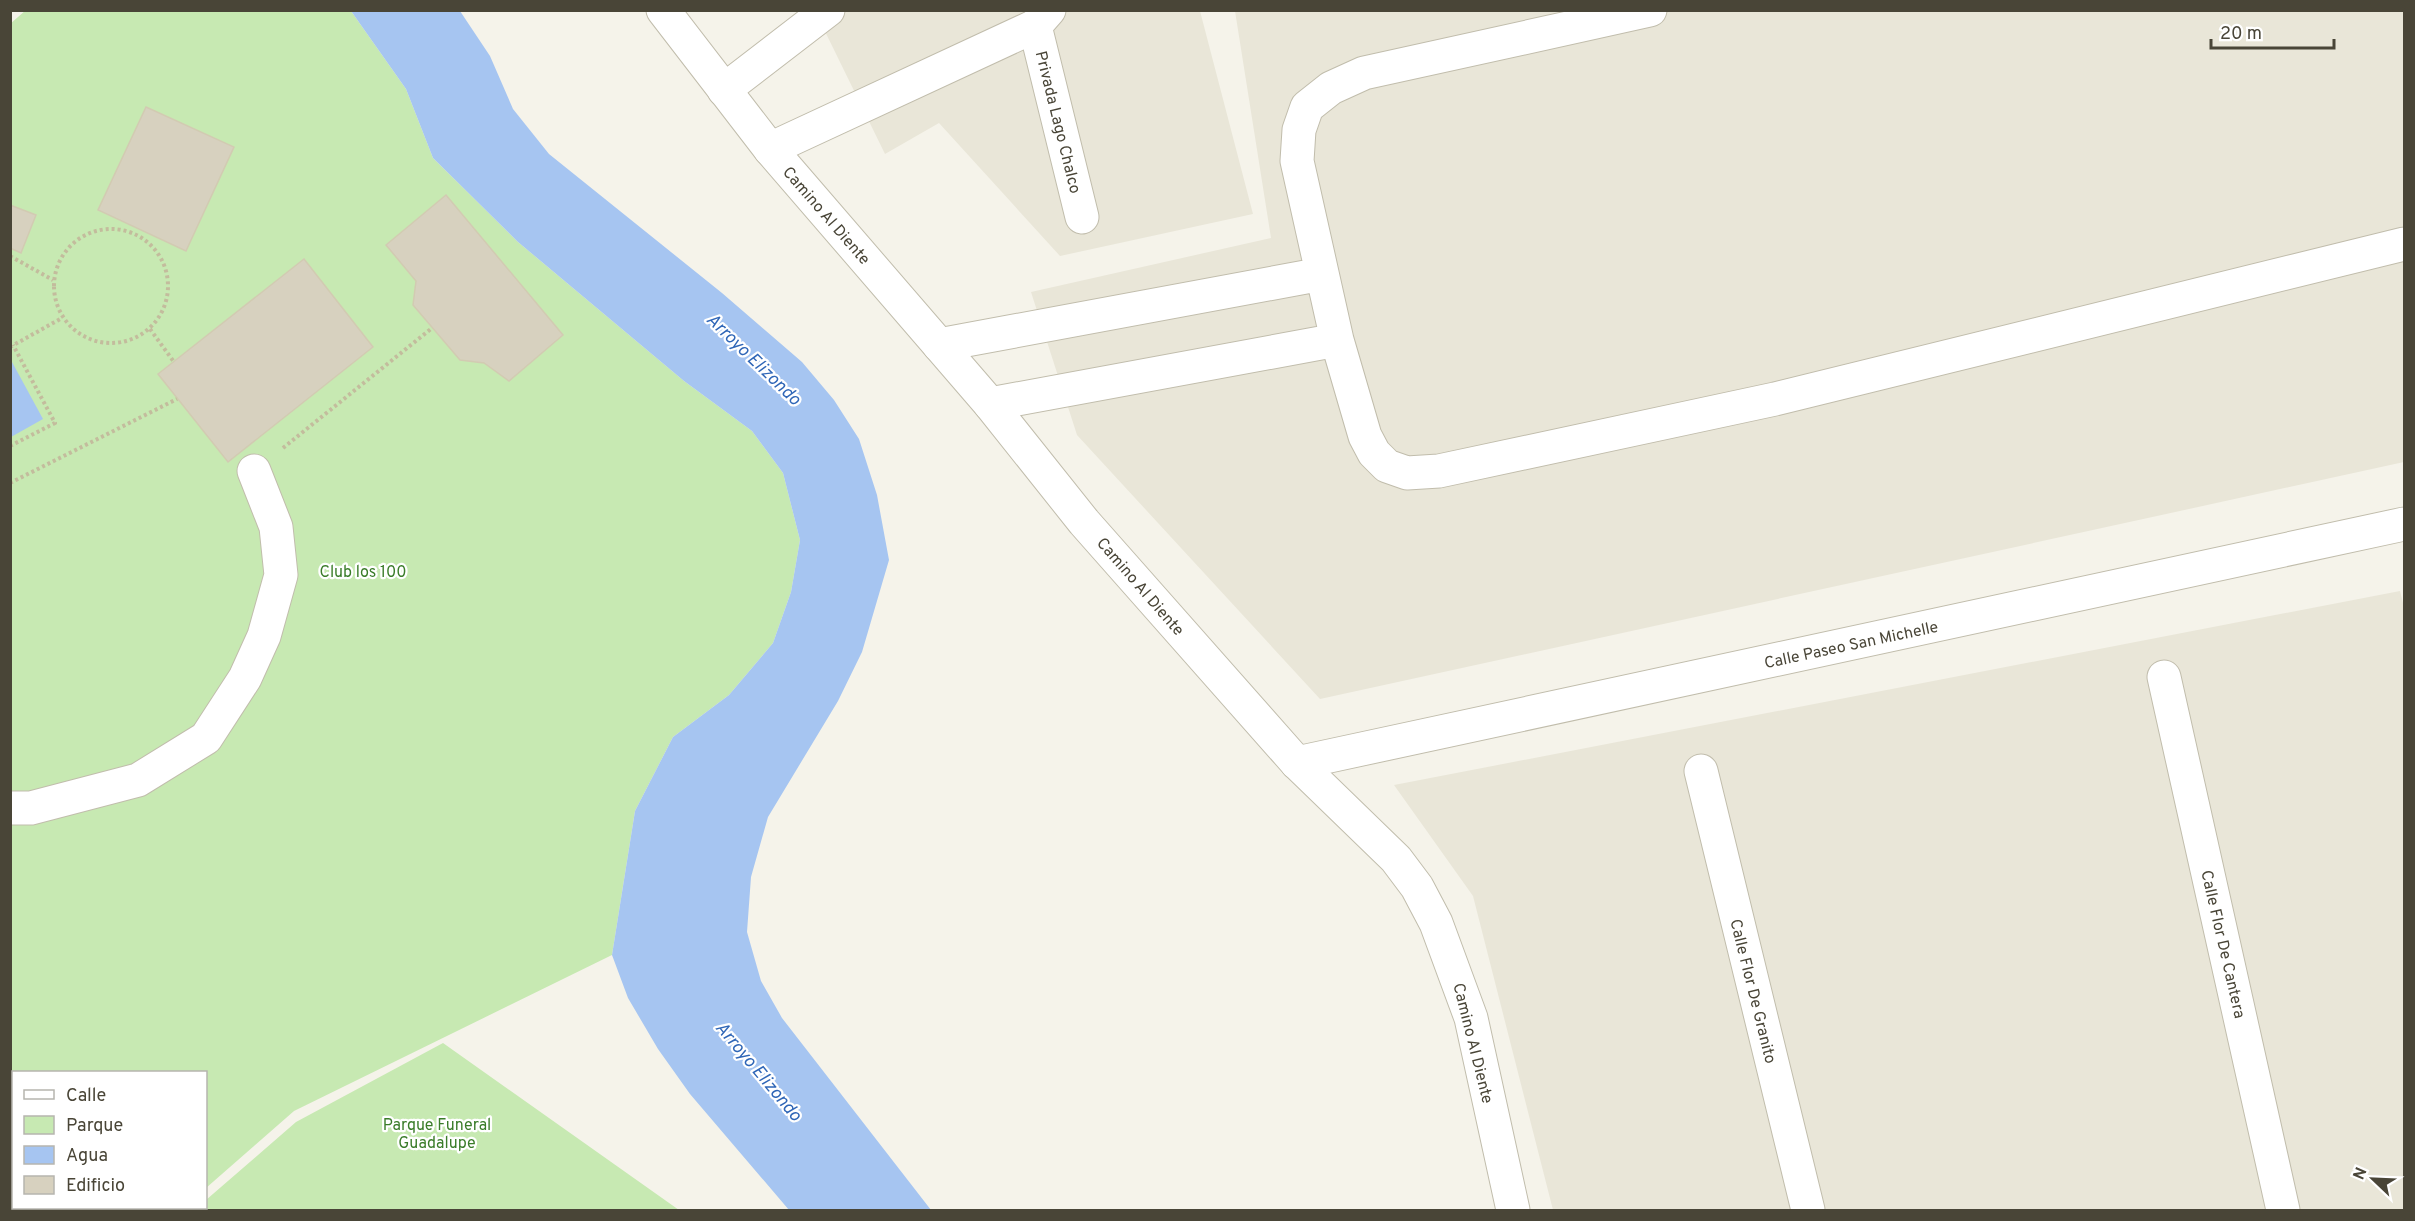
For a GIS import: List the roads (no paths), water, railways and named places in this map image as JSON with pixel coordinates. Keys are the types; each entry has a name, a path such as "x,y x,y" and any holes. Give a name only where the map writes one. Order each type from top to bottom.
{"street":[{"name":"Camino Al Diente","path":"663,10 770,149 990,404 1084,522 1297,764 1396,859 1417,886 1436,923 1471,1018 1513,1210"},
{"path":"724,90 828,10"},
{"path":"1650,10 1364,73 1331,88 1307,107 1299,130 1297,161 1322,274 1337,340 1365,436 1374,453 1387,466 1407,473 1439,471 1775,399 2404,244"},
{"path":"770,149 1042,18"},
{"name":"Privada Lago Chalco","path":"1042,18 1082,217"},
{"path":"939,345 1322,274"},
{"path":"990,404 1337,340"},
{"path":"10,808 31,808 138,780 206,738 250,668 264,636 281,575 276,526 254,471"},
{"name":"Calle Paseo San Michelle","path":"1297,764 2404,524"},
{"name":"Calle Flor De Cantera","path":"2164,677 2283,1210"},
{"name":"Calle Flor De Granito","path":"1701,771 1808,1210"}],"water":[{"name":"Arroyo Elizondo","path":"351,11 460,11 490,56 513,109 549,154 722,293 802,362 834,400 859,439 877,495 889,560 862,652 838,701 768,817 751,877 747,932 761,981 782,1018 931,1210 789,1210 690,1094 658,1049 628,998 612,955 635,811 673,737 729,695 773,643 791,592 800,540 783,473 752,431 684,381 518,242 433,158 406,89"},
{"path":"12,362 43,419 11,437 10,363"}],"park label":[{"name":"Club los 100","path":"363,571"},
{"name":"Parque Funeral Guadalupe","path":"437,1133"}]}
